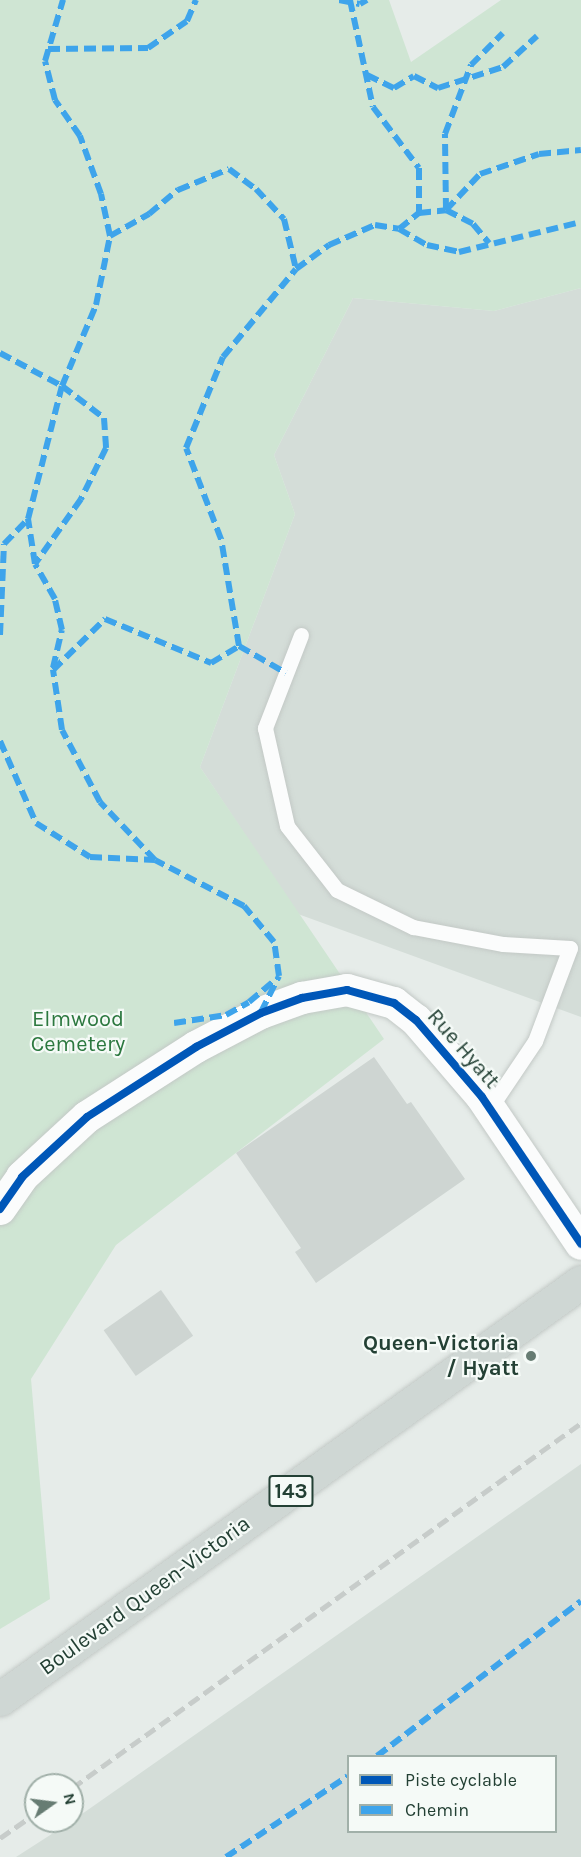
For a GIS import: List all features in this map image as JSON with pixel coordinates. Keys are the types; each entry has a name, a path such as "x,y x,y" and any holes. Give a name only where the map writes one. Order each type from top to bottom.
{"main road":[{"name":"Boulevard Queen-Victoria","path":"0,1699 581,1282"}],"street":[{"name":"Rue Hyatt","path":"0,1209 22,1177 87,1117 196,1047 261,1013 302,998 347,990 394,1003 416,1020 490,1108 581,1244"}],"lane":[{"path":"301,635 265,728 287,826 337,890 413,927 503,944 575,947 536,1041 490,1108"}],"shaded area":[{"path":"581,288 581,1017 298,914 200,767 295,514 274,455 353,298 494,311"},
{"path":"581,1464 581,1857 16,1857 53,1833 84,1833 84,1813"}],"green space":[{"name":"Elmwood Cemetery","path":"0,0 389,0 411,62 501,0 581,0 581,288 494,311 353,298 274,455 295,514 200,767 384,1039 116,1245 31,1379 50,1599 0,1629"}],"building":[{"path":"374,1057 407,1104 411,1102 465,1179 316,1283 295,1252 301,1248 236,1153"},
{"path":"161,1290 193,1336 136,1376 104,1330"}],"railway":[{"path":"84,1779 581,1423"},
{"path":"0,1838 24,1821"}],"marked path":[{"path":"53,668 62,630 55,599 35,564 28,519 62,386 96,305 110,236 101,194 80,136 55,100 45,61 63,0"},
{"path":"48,49 148,48 187,21 196,0"},
{"path":"339,0 360,4 367,0"},
{"path":"350,0 373,107 419,168 419,213"},
{"path":"446,210 445,134 471,65 503,33"},
{"path":"367,75 394,88 414,76 438,88 503,67 537,36"},
{"path":"446,210 480,174 539,154 581,150"},
{"path":"110,236 149,214 178,190 229,169 256,189 284,219 296,269"},
{"path":"399,229 419,213 446,210 473,224 489,243"},
{"path":"261,1012 279,976 274,942 244,906 155,860 100,802 62,730 53,670 105,619 211,663 239,646 221,539 186,448 223,357 296,269 329,245 375,225 399,229 427,245 459,252 581,222"},
{"path":"0,353 62,386 104,418 106,448 81,499 35,564"},
{"path":"0,635 4,544 28,519"},
{"path":"239,646 286,673"},
{"path":"0,741 36,823 90,857 155,860"},
{"path":"174,1023 226,1015 249,1002 275,980"},
{"path":"378,1755 581,1601"},
{"path":"226,1857 347,1777"}],"cycle path":[{"path":"0,1209 22,1177 87,1117 196,1047 261,1013 302,998 347,990 394,1003 416,1020 482,1097 581,1244"}],"place":[{"name":"Queen-Victoria / Hyatt","path":"531,1356"}]}
